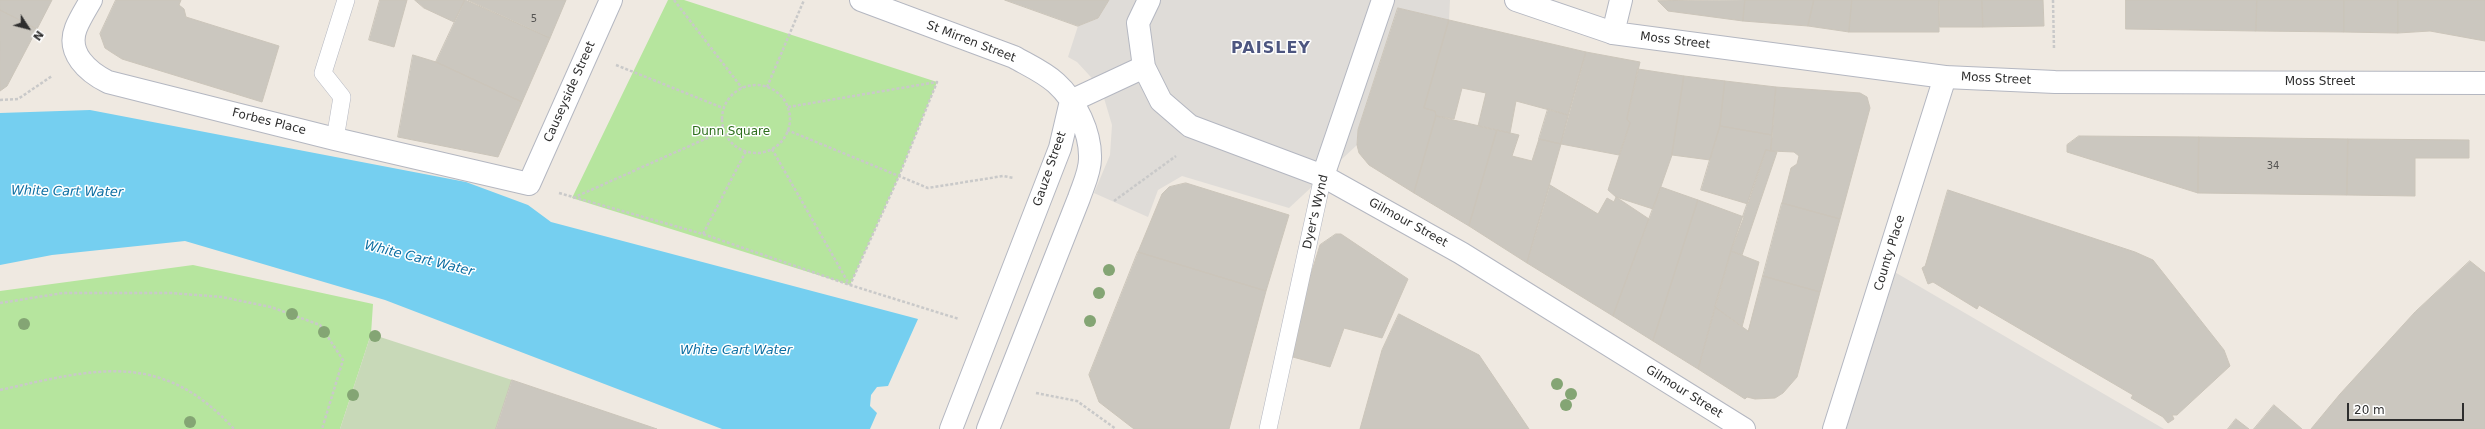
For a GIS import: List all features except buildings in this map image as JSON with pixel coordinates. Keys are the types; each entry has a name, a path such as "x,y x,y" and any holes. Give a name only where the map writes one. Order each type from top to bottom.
{"street":[{"name":"Forbes Place","path":"91,0 76,28 74,44 79,58 91,74 108,82 335,139 529,184"},
{"name":"Causeyside Street","path":"529,184 611,0"},
{"name":"St Mirren Street","path":"860,0 1014,57 1056,83 1071,101"},
{"name":"Gilmour Street","path":"1149,0 1138,23 1144,68 1161,101 1190,126 1323,176 1461,253 1744,429"},
{"name":"Dyer's Wynd","path":"1323,176 1383,0"},
{"name":"Moss Street","path":"1516,0 1613,33 1945,77 2055,82 2485,82"},
{"path":"1613,33 1621,0"},
{"path":"1071,101 1144,68"},
{"name":"County Place","path":"1834,429 1945,77"},
{"name":"Gauze Street","path":"951,429 1060,148 1071,101"},
{"name":"Gauze Street","path":"988,429 1079,198 1090,161 1089,138 1071,101"}],"lane":[{"path":"335,139 342,97 323,73 346,0"},
{"name":"Dyer's Wynd","path":"1268,429 1323,176"}],"path":[{"path":"674,0 742,88"},
{"path":"767,87 804,0"},
{"path":"2053,0 2055,82"},
{"path":"587,54 724,108"},
{"path":"0,100 18,99 79,58"},
{"path":"788,107 937,82 899,176 850,285"},
{"path":"750,85 767,87 776,92 788,107 787,130 781,141 772,149 764,152 746,151 736,147 723,131 724,108 727,100 742,88 750,85"},
{"path":"787,130 928,188 1003,176 1046,185"},
{"path":"723,131 572,198 703,234 850,285 990,329"},
{"path":"1079,198 1113,201 1208,133"},
{"path":"772,149 850,285"},
{"path":"703,234 746,151"},
{"path":"0,303 64,293 171,293 222,297 271,307 320,325 343,360 322,429"},
{"path":"0,390 65,376 117,371 141,372 172,381 198,395 234,429"},
{"path":"1004,388 1077,401 1116,429"}],"green space":[{"name":"Dunn Square","path":"668,0 684,0 937,82 899,176 850,285 572,198"},
{"path":"193,265 373,304 371,334 340,429 0,429 0,291"},
{"path":"371,334 512,380 496,429 340,429"}],"shaded area":[{"path":"1109,0 1450,0 1449,20 1398,8 1358,130 1357,145 1289,208 1182,176 1158,190 1148,217 1094,193 1110,155 1112,125 1101,88 1077,62 1068,57 1078,26 1098,18"},
{"path":"1886,267 2164,429 1834,429"}],"water":[{"name":"White Cart Water","path":"90,110 466,182 528,205 551,222 918,319 888,386 877,387 871,395 870,406 877,413 870,429 722,429 385,300 185,241 52,255 0,265 0,113"}],"district":[{"name":"PAISLEY","path":"1271,49"}]}
